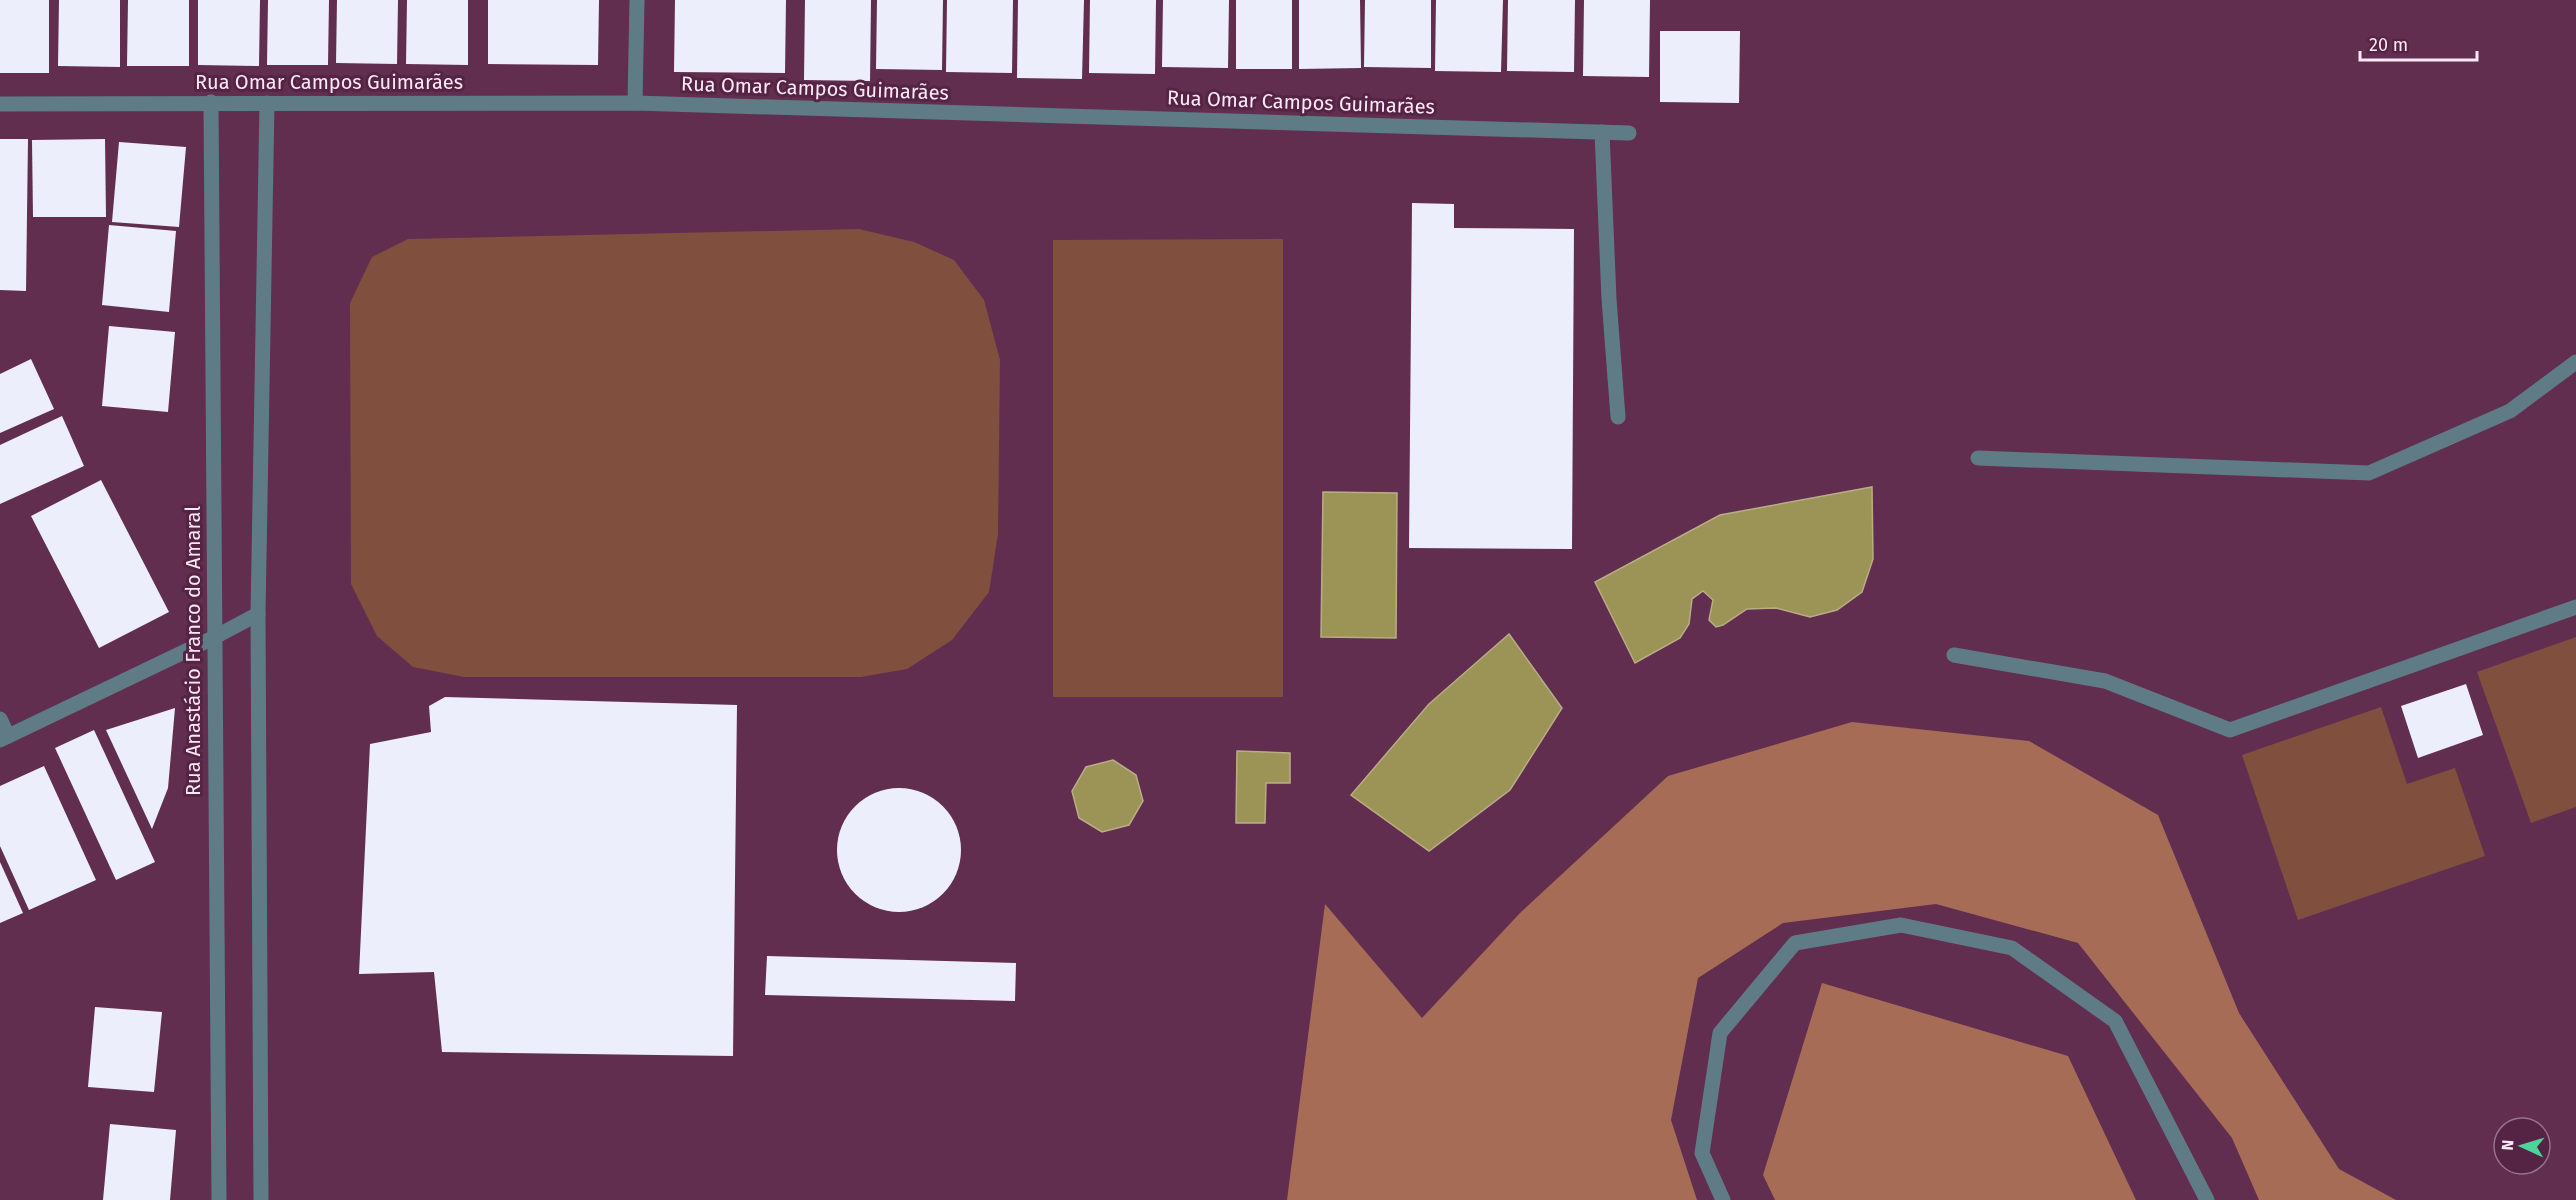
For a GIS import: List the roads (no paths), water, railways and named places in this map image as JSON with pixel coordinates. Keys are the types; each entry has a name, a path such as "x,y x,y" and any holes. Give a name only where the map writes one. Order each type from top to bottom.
{"street":[{"path":"635,103 637,0"},
{"name":"Rua Anastácio Franco do Amaral","path":"211,102 213,638 219,1200"},
{"path":"261,1200 258,614 267,103"},
{"name":"Rua Omar Campos Guimarães","path":"0,104 635,103 1629,133"},
{"path":"1602,132 1609,299 1618,417"},
{"path":"1978,458 2369,473 2511,411 2576,362"},
{"path":"1954,655 2105,681 2230,730 2576,607"},
{"path":"0,719 4,738 213,638 258,614"},
{"path":"1723,1200 1702,1153 1720,1033 1795,943 1901,925 2012,948 2115,1021 2207,1200"}]}
